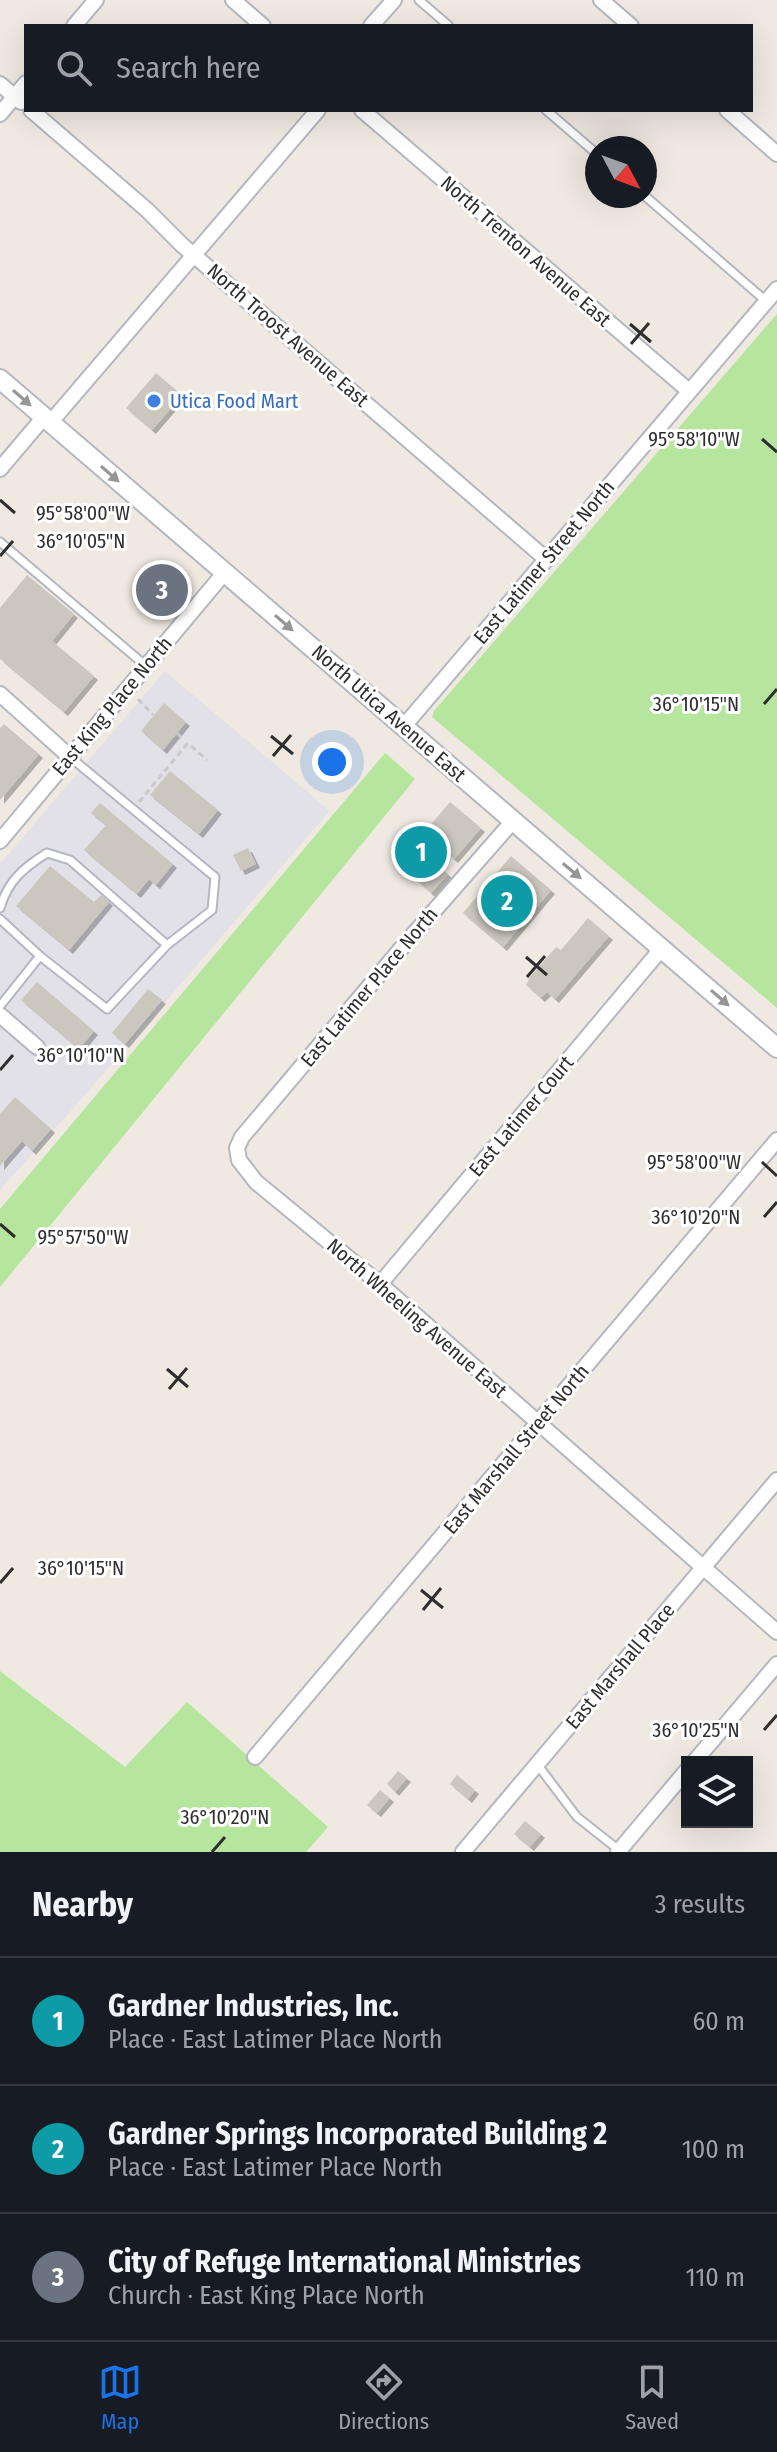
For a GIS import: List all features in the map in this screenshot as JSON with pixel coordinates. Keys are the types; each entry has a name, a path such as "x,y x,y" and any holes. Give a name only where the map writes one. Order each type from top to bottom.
{"main road":[{"name":"North Utica Avenue East","path":"0,379 777,1048"}],"street":[{"path":"76,24 96,0"},
{"path":"233,0 261,24"},
{"path":"373,24 394,0"},
{"path":"601,0 629,24"},
{"path":"0,84 20,101 0,114"},
{"name":"North Troost Avenue East","path":"33,112 546,559"},
{"path":"0,469 195,255 316,112"},
{"name":"North Trenton Avenue East","path":"364,112 689,391"},
{"path":"729,112 777,154"},
{"name":"East Latimer Street North","path":"404,726 777,289"},
{"name":"East King Place North","path":"0,841 225,572"},
{"path":"0,694 70,757"},
{"name":"East Latimer Place North","path":"239,1160 237,1148 242,1137 513,821"},
{"name":"East Latimer Court","path":"380,1284 662,948"},
{"path":"0,1015 37,1047"},
{"name":"East Marshall Street North","path":"255,1757 777,1140"},
{"name":"North Wheeling Avenue East","path":"239,1160 256,1182 380,1284 777,1632"},
{"name":"East Marshall Place","path":"463,1852 777,1480"},
{"path":"699,1756 777,1664"},
{"path":"618,1851 681,1777"}],"lane":[{"path":"419,0 447,24"},
{"path":"548,112 585,144"},
{"path":"657,206 766,301"},
{"path":"0,542 146,666"},
{"path":"0,919 40,956 107,1009 167,945 212,910 215,877 70,757"},
{"path":"0,908 6,889 27,865 47,853 70,860 167,945"},
{"path":"0,1006 40,956"},
{"path":"537,1764 577,1817 618,1851"}],"path":[{"path":"135,697 153,715"},
{"path":"177,733 182,738"},
{"path":"133,808 189,744 207,760"}],"shaded area":[{"path":"165,671 330,811 0,1190 0,864"}],"green space":[{"path":"777,314 777,1008 432,717"},
{"path":"385,753 415,779 0,1287 0,1209"},
{"path":"0,1671 125,1767 187,1702 328,1827 306,1852 0,1852"}],"building":[{"name":"Utica Food Mart","path":"156,373 182,395 152,430 126,408"},
{"path":"27,575 74,614 52,641 94,676 64,712 0,659 0,608"},
{"path":"164,703 186,722 163,750 141,731"},
{"path":"4,724 39,754 0,800 0,728"},
{"path":"170,771 218,810 199,834 150,795"},
{"path":"450,802 481,828 454,859 439,846 429,858 448,874 431,893 398,863"},
{"path":"100,803 173,864 156,885 149,879 137,894 84,850 106,825 91,813"},
{"path":"248,848 256,864 241,871 233,855"},
{"path":"511,856 551,890 503,947 463,913"},
{"path":"50,866 94,902 101,895 109,902 69,950 16,906"},
{"path":"588,918 609,936 555,999 547,992 541,998 526,985 530,977 556,947 561,950"},
{"path":"37,982 94,1031 79,1049 21,1000"},
{"path":"148,989 162,1000 125,1044 112,1033"},
{"path":"15,1097 51,1129 32,1151 22,1141 0,1166 0,1114"},
{"path":"398,1771 407,1778 395,1792 387,1784"},
{"path":"457,1775 475,1790 468,1799 450,1784"},
{"path":"380,1790 390,1798 377,1813 367,1805"},
{"path":"525,1821 541,1834 530,1847 514,1834"}],"place":[{"name":"Utica Food Mart","path":"154,401"},
{"name":"City of Refuge International Ministries","path":"162,590"},
{"name":"Gardner Industries, Inc.","path":"421,852"},
{"name":"Gardner Springs Incorporated Building 2","path":"507,901"}]}
